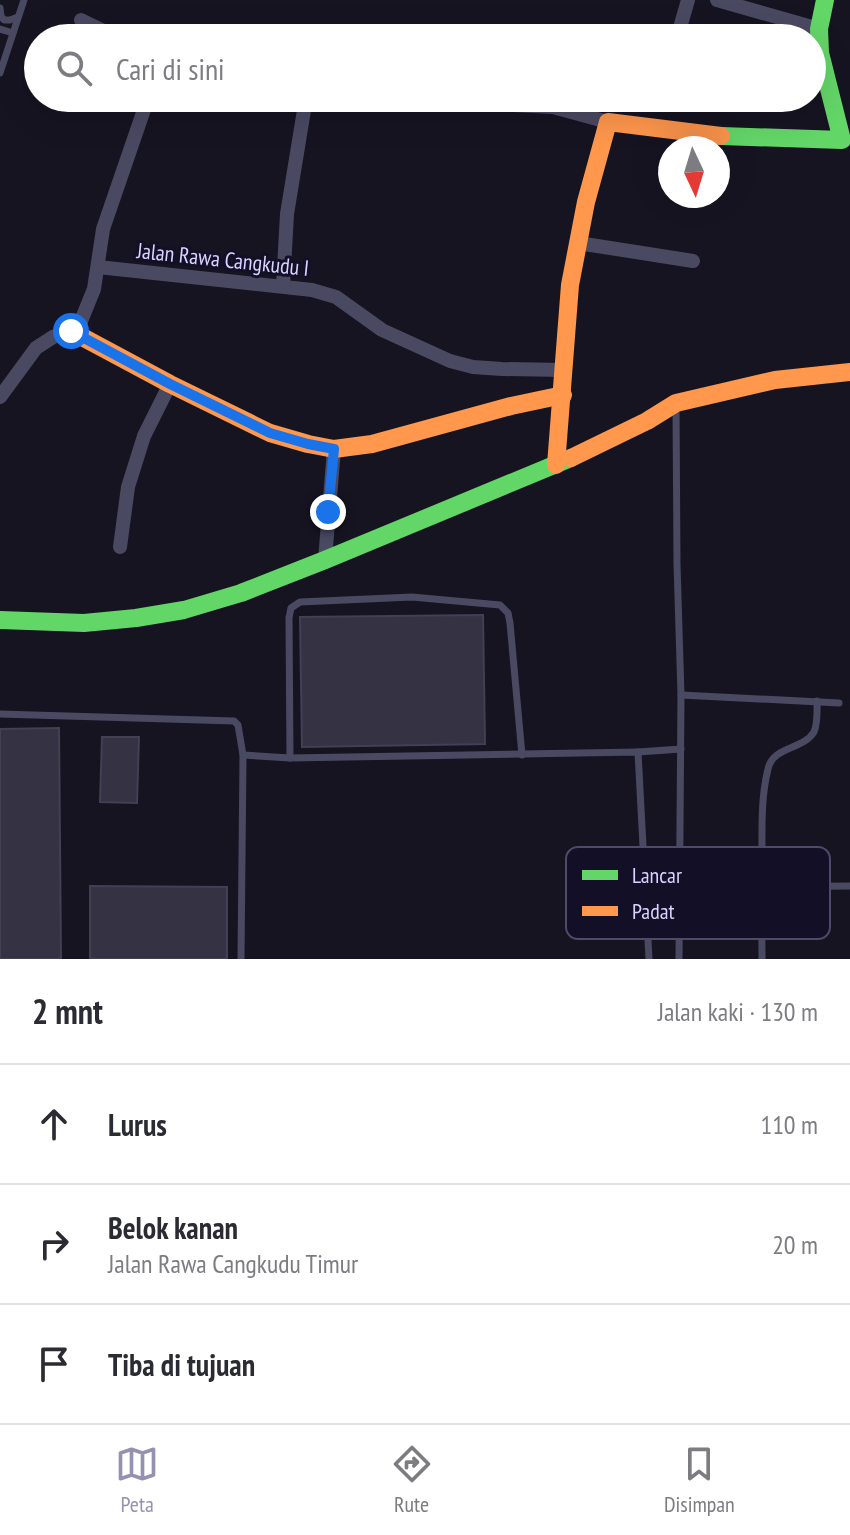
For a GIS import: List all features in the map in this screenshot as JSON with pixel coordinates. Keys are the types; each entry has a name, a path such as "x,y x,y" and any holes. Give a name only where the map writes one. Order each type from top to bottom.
{"street":[{"path":"681,24 688,0"},
{"path":"717,0 801,24"},
{"path":"820,24 825,0"},
{"path":"81,20 89,24"},
{"path":"571,112 608,122 717,136 846,143 826,74"},
{"path":"0,397 36,348 53,337 71,331 81,321 94,289 103,229 143,112"},
{"path":"283,286 287,214 304,112"},
{"path":"556,465 570,285 586,202 608,122"},
{"path":"578,243 693,261"},
{"name":"Jalan Rawa Cangkudu I","path":"98,267 312,290 336,297 382,330 450,361 473,367 564,370"},
{"path":"71,331 270,433 334,449 372,444 563,395"},
{"path":"0,620 84,623 184,610 241,593 556,465 647,421 676,403 766,381 850,372"},
{"path":"120,547 128,487 144,436 170,384"},
{"path":"325,560 334,449"}],"lane":[{"path":"0,73 24,0"},
{"path":"0,8 4,20 18,17"},
{"path":"0,29 13,33"},
{"path":"676,403 680,847"},
{"path":"290,758 291,608 300,602 412,597 500,605 508,613 522,755"},
{"path":"681,695 839,703"},
{"path":"762,847 762,811 768,767 777,754 813,733 817,701"},
{"path":"0,714 234,721 238,725 243,755 241,959"},
{"path":"243,755 290,758 522,755 681,749"},
{"path":"638,752 643,847"},
{"path":"830,886 850,886"},
{"path":"648,939 649,959"},
{"path":"679,939 679,959"},
{"path":"762,939 762,959"}],"building":[{"path":"483,615 485,744 302,747 300,617"},
{"path":"59,728 61,959 0,959 0,729"},
{"path":"102,737 139,737 137,803 100,802"},
{"path":"90,886 227,887 227,959 90,959"}],"traffic: fast":[{"path":"820,24 825,0"},
{"path":"730,136 842,140 826,77"},
{"path":"0,620 84,623 184,610 241,593 571,458"}],"traffic: slow":[{"path":"556,465 570,285 586,202 608,122 721,136"},
{"path":"71,331 270,433 334,449 372,444 563,395"},
{"path":"571,458 647,421 676,403 775,380 850,372"}],"route":[{"path":"71,331 270,433 334,449 328,512"}]}
